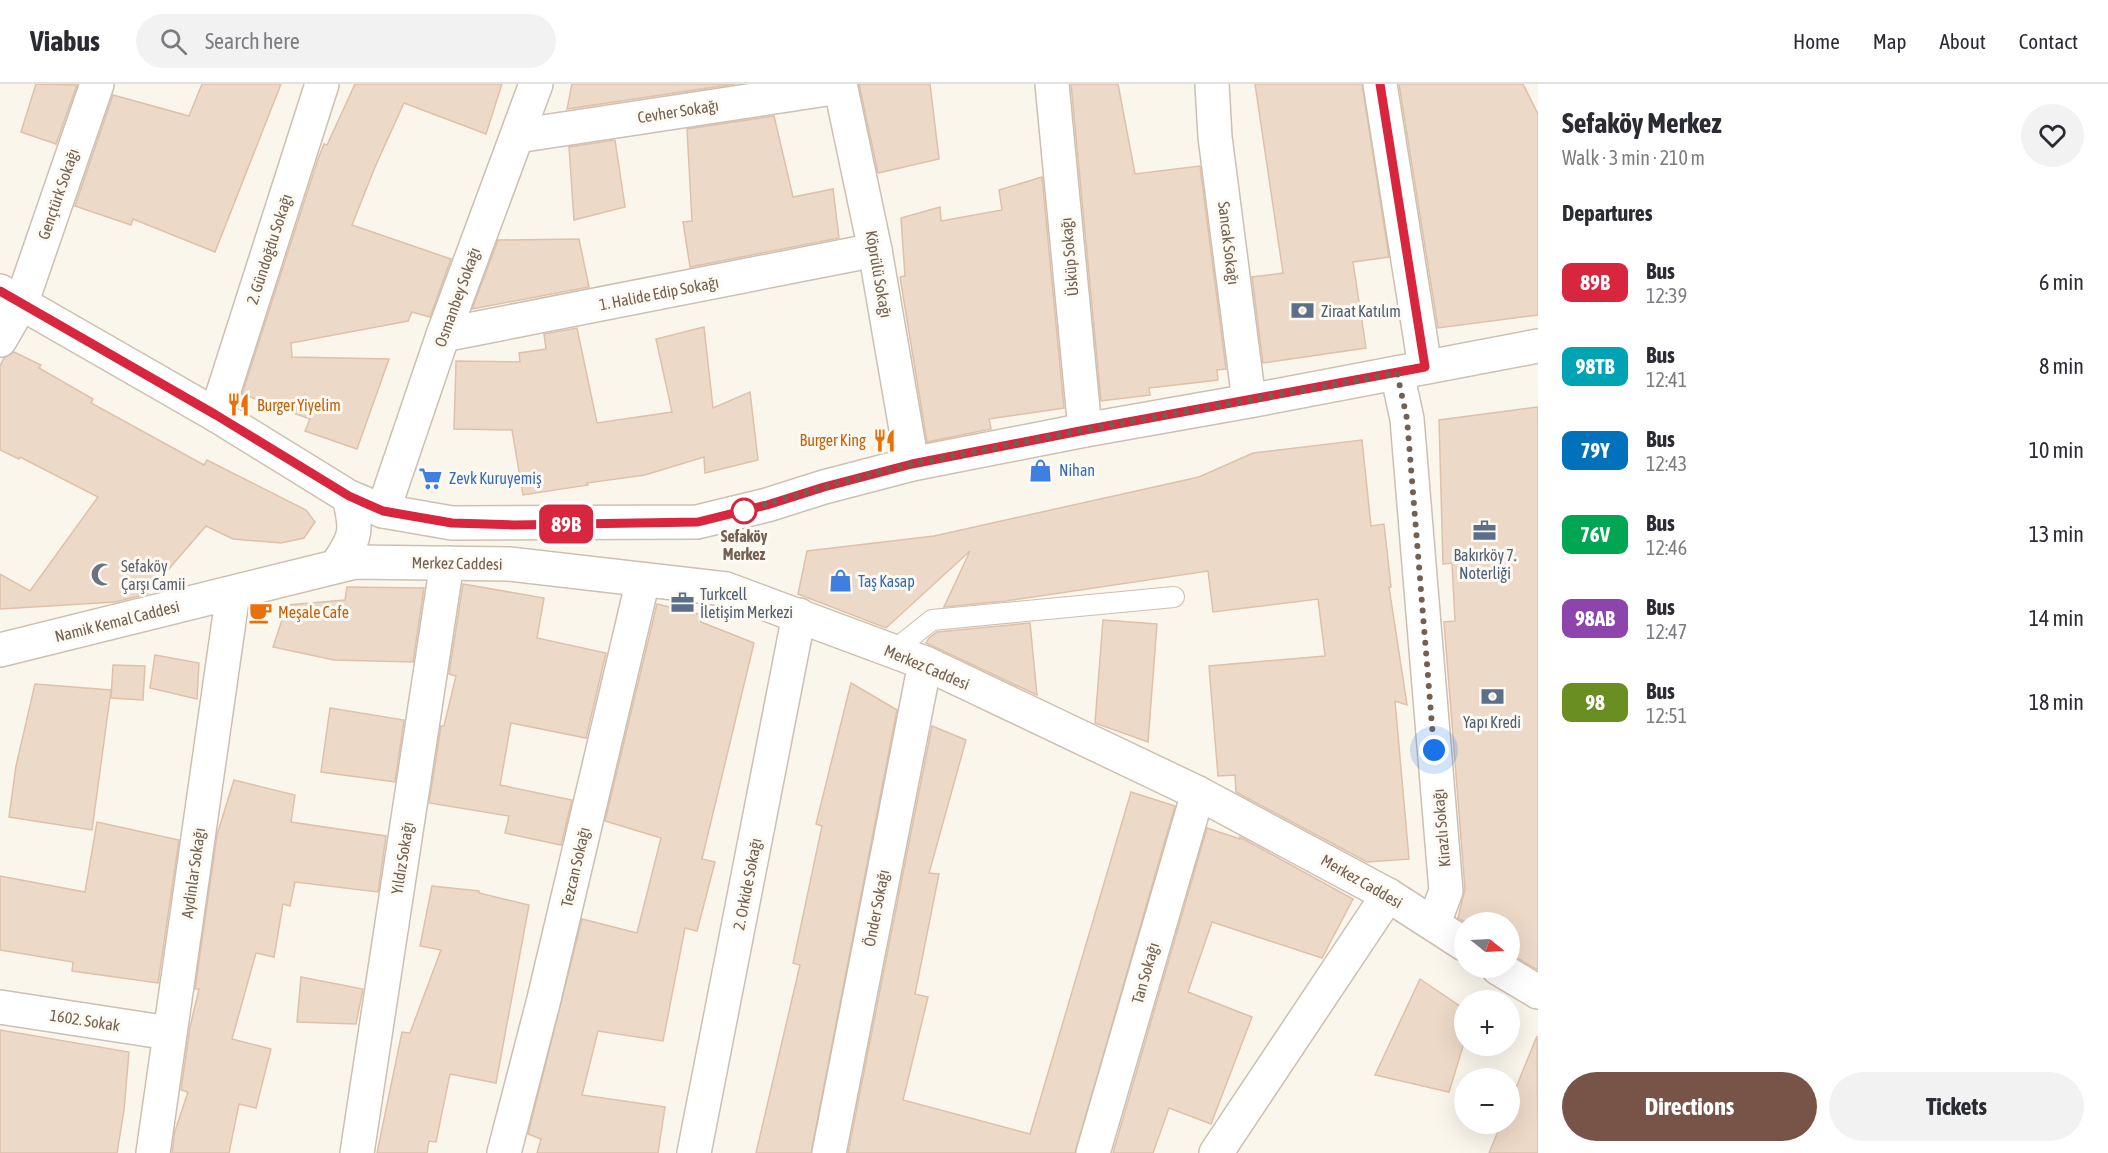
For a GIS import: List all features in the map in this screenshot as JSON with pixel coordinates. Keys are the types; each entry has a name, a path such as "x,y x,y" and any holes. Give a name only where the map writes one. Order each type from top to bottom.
{"street":[{"name":"Gençtürk Sokağı","path":"0,340 10,298 97,84"},
{"name":"2. Gündoğdu Sokağı","path":"216,415 322,84"},
{"name":"Osmanbey Sokağı","path":"383,511 443,335 536,84"},
{"name":"Üsküp Sokağı","path":"1052,84 1085,430"},
{"name":"Sancak Sokağı","path":"1212,84 1215,137 1249,401"},
{"name":"Kirazlı Sokağı","path":"1380,84 1411,370 1407,419 1446,891 1434,923"},
{"name":"Cevher Sokağı","path":"517,136 840,85"},
{"name":"Köprülü Sokağı","path":"840,85 875,250 912,464"},
{"name":"1. Halide Edip Sokağı","path":"443,335 875,250"},
{"path":"10,298 216,415 349,496 383,511 452,523 514,525 698,522 912,464 1538,346"},
{"path":"338,565 352,543 355,524 349,496"},
{"name":"Merkez Caddesi","path":"338,565 355,562 509,564 726,589 925,663 1198,793 1388,895 1454,937"},
{"name":"Yıldız Sokağı","path":"357,1153 447,563"},
{"name":"Namik Kemal Caddesi","path":"0,650 338,565"},
{"name":"Tezcan Sokağı","path":"504,1153 547,987 643,580"},
{"name":"Aydinlar Sokağı","path":"153,1153 233,593"},
{"name":"2. Orkide Sokağı","path":"694,1153 799,615"},
{"name":"Önder Sokağı","path":"829,1153 925,663"},
{"name":"Tan Sokağı","path":"1092,1153 1198,793"},
{"path":"1216,1153 1388,895"},
{"path":"1515,978 1538,992"},
{"name":"1602. Sokak","path":"0,1007 169,1033"}],"lane":[{"path":"893,651 932,620 1174,597"}],"building":[{"path":"36,84 77,85 56,144 21,132"},
{"path":"202,84 281,84 215,252 133,219 131,225 75,206 113,95 189,116"},
{"path":"355,84 502,84 486,134 404,103 352,225 451,259 430,317 412,312 408,321 291,343 292,357 389,359 357,449 305,431 310,419 242,394 318,159 324,144 327,145"},
{"path":"572,84 735,84 567,109"},
{"path":"859,84 930,84 939,159 878,173"},
{"path":"1071,84 1118,84 1135,174 1200,166 1226,369 1217,370 1218,380 1149,388 1150,395 1101,401"},
{"path":"1255,84 1362,84 1389,257 1353,262 1366,348 1263,363 1252,277 1283,273"},
{"path":"1399,84 1523,84 1538,114 1538,315 1438,328"},
{"path":"774,116 793,197 833,189 839,238 690,267 683,222 692,221 687,129"},
{"path":"615,140 625,207 574,220 569,147"},
{"path":"1042,177 1064,408 989,419 991,429 927,442 900,277 905,276 901,218 940,207 941,221 1002,210 999,190"},
{"path":"579,239 589,287 472,309 498,240"},
{"path":"704,327 713,408 750,392 758,460 705,473 704,457 645,475 523,495 512,430 454,429 456,361 520,362 519,353 546,349 544,334 577,328 597,423 672,412 656,339"},
{"path":"14,352 41,365 39,368 93,399 91,403 204,465 207,460 306,510 315,522 304,538 281,543 233,539 206,526 147,594 115,602 0,609 0,574 30,591 98,497 20,457 19,459 0,450 0,366 4,358"},
{"path":"1538,407 1538,970 1520,959 1520,912 1459,912 1465,889 1444,622 1455,621 1452,563 1443,564 1439,420"},
{"path":"1362,440 1371,526 1384,524 1391,587 1389,587 1407,705 1395,701 1409,859 1367,862 1236,792 1235,775 1218,776 1209,666 1325,656 1318,599 1213,612 1208,571 1006,601 944,607 970,551 886,628 798,594 807,551 934,536 1199,477 1253,453"},
{"path":"463,584 544,598 537,638 606,653 586,738 511,723 500,785 572,800 561,845 505,833 509,816 429,803 441,726 444,726 456,676 449,674"},
{"path":"347,587 424,588 413,662 334,660 273,647 287,605 345,600"},
{"path":"657,604 703,615 701,622 754,643 702,859 715,862 697,931 685,928 663,1041 598,1031 582,1095 665,1107 658,1153 537,1153 541,1139 528,1134 582,919 637,933 661,838 605,821"},
{"path":"1103,620 1157,624 1148,742 1095,723"},
{"path":"1030,623 1037,695 926,643 937,632"},
{"path":"155,655 199,663 197,699 150,688"},
{"path":"113,665 145,666 143,700 111,698"},
{"path":"851,683 897,710 811,1153 756,1153 800,965 793,963 822,826 816,824"},
{"path":"35,684 111,690 92,830 9,817 16,766"},
{"path":"330,708 404,720 395,782 321,772"},
{"path":"932,726 966,740 929,873 939,874 915,994 928,997 903,1100 1030,1134 1131,792 1175,806 1075,1153 848,1153"},
{"path":"234,780 295,795 291,822 386,836 378,892 295,882 290,906 283,904 274,957 256,953 232,1039 271,1049 256,1108 239,1104 229,1153 172,1153 175,1131 188,1092 181,1090 190,1027 199,989 195,989 217,835"},
{"path":"97,822 179,840 158,983 72,971 73,962 0,950 0,876 85,892"},
{"path":"1207,828 1240,839 1240,837 1353,899 1322,958 1212,922 1188,992 1252,1017 1211,1124 1169,1108 1153,1153 1113,1153"},
{"path":"432,886 479,891 479,893 529,905 496,1083 450,1074 436,1142 429,1141 427,1153 377,1153 402,1032 410,1033 441,950 420,946"},
{"path":"301,977 363,989 356,1024 297,1022"},
{"path":"1420,979 1454,1002 1454,1056 1460,1056 1456,1068 1454,1068 1449,1092 1375,1075"},
{"path":"0,1030 129,1052 124,1110 117,1153 0,1153"},
{"path":"1537,1036 1538,1153 1489,1153 1497,1134 1520,1134 1520,1078"}],"bus line":[{"name":"89B","path":"0,291 216,415 349,496 383,511 452,523 514,525 698,522 912,464 1425,367 1380,84"}],"place":[{"name":"Ziraat Katılım","path":"1303,311"},
{"name":"Burger Yiyelim","path":"239,405"},
{"name":"Burger King","path":"884,440"},
{"name":"Nihan","path":"1041,470"},
{"name":"Zevk Kuruyemiş","path":"431,478"},
{"name":"Sefaköy Merkez","path":"744,511"},
{"name":"Bakırköy 7. Noterliği","path":"1485,530"},
{"name":"Sefaköy Çarşı Camii","path":"103,575"},
{"name":"Taş Kasap","path":"840,581"},
{"name":"Turkcell İletişim Merkezi","path":"682,603"},
{"name":"Meşale Cafe","path":"260,612"},
{"name":"Yapı Kredi","path":"1492,697"}],"route":[{"path":"744,511 912,464 1397,373 1407,419 1434,750"}]}
